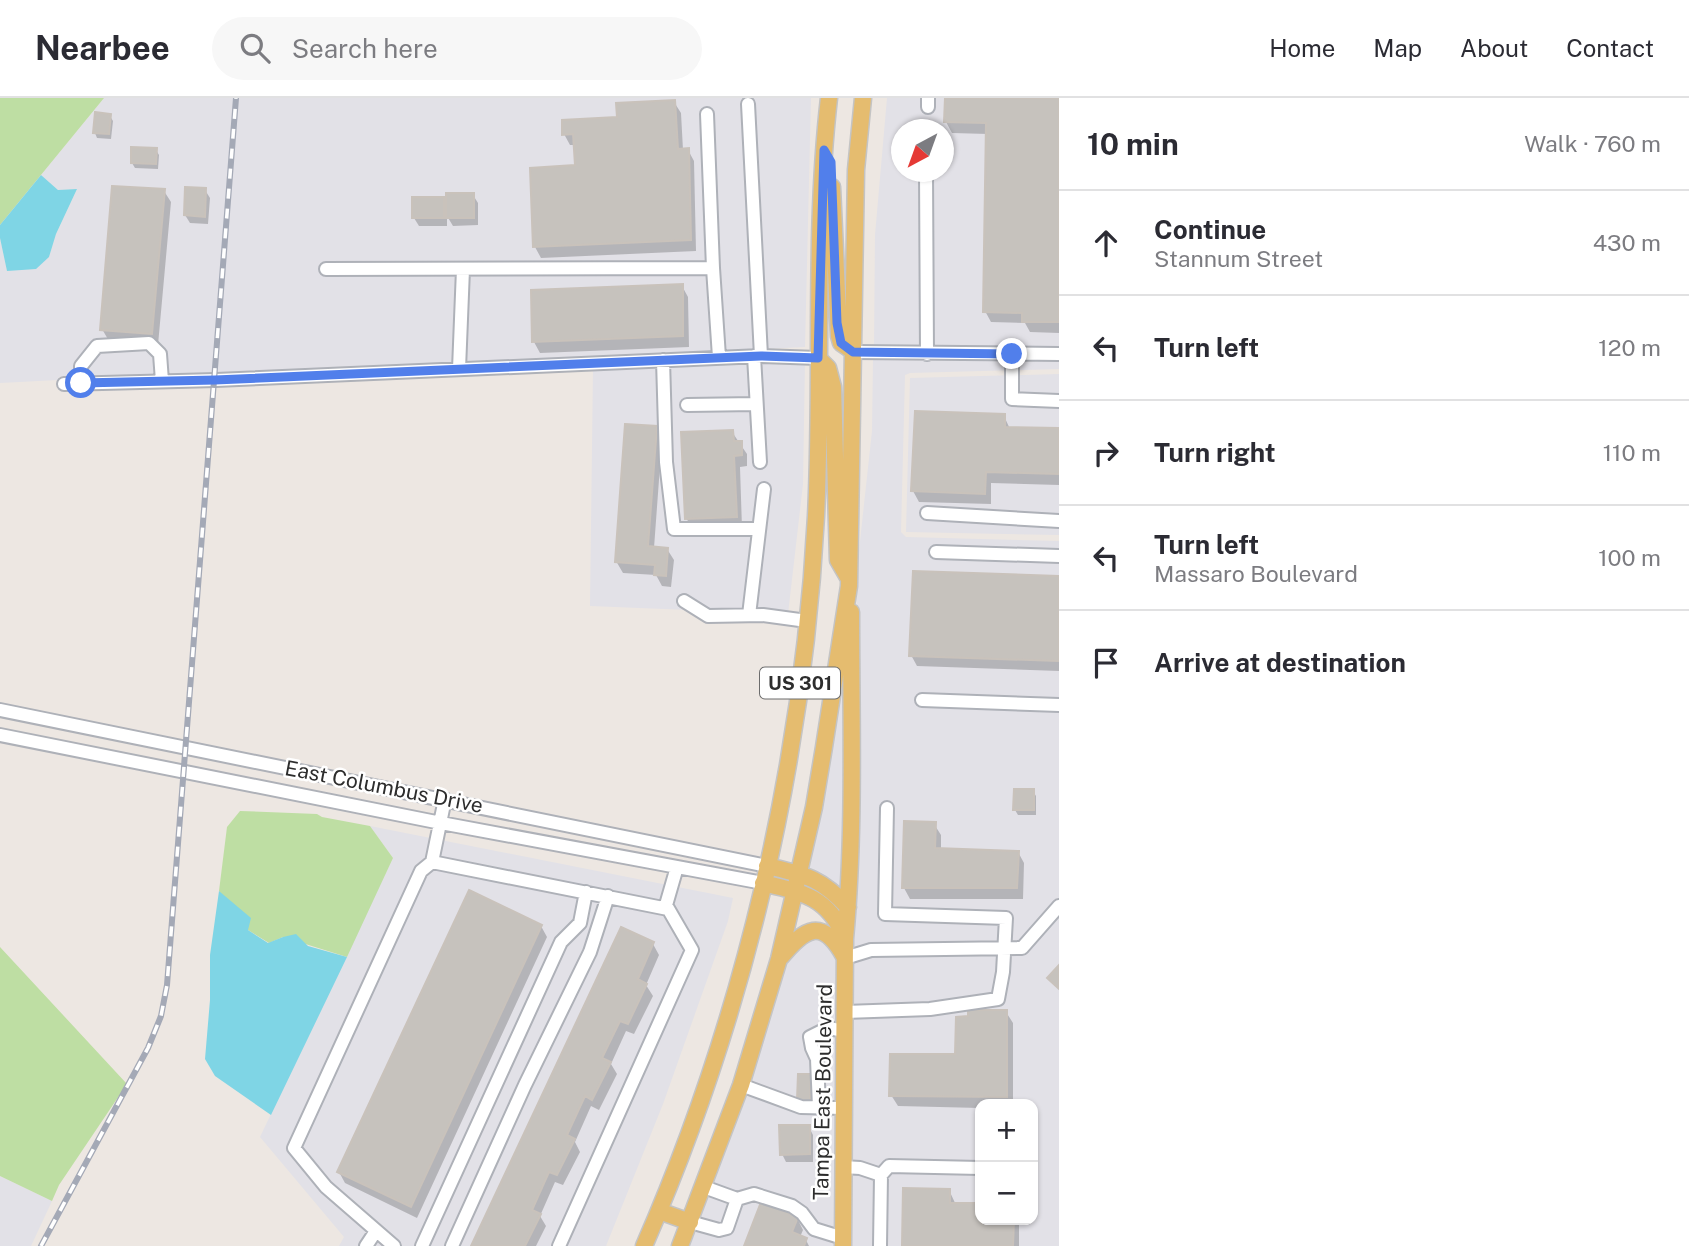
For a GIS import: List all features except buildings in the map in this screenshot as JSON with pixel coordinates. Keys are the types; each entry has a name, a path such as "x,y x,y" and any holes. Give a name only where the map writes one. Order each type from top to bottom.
{"main road":[{"name":"US 301","path":"644,1246 712,1068 742,971 767,866 796,714 816,515 824,150 829,98"},
{"name":"US 301","path":"680,1246 741,1085 779,959 820,771 849,582 856,170 863,98"},
{"path":"824,150 831,162 839,336 841,343 853,352"},
{"path":"818,358 828,368 833,387 838,560 849,582"},
{"name":"Tampa East Boulevard","path":"843,1242 845,939 852,774 849,582"},
{"path":"767,866 812,877 827,886 848,907"},
{"path":"763,883 795,890 825,906 837,920 845,939"},
{"path":"779,959 798,937 810,930 828,933 845,958"},
{"path":"659,1211 690,1222"}],"street":[{"path":"748,104 760,462"},
{"path":"708,114 719,357"},
{"path":"926,182 927,354"},
{"path":"326,269 713,268"},
{"path":"459,369 463,269"},
{"path":"81,383 81,366 97,346 149,343 160,354 162,381"},
{"path":"853,352 1059,354"},
{"path":"1012,354 1012,399 1059,401"},
{"path":"64,384 719,357 818,358"},
{"path":"663,360 666,462 674,529 760,529"},
{"path":"687,405 757,404"},
{"path":"749,615 764,489"},
{"path":"927,513 1059,521"},
{"path":"936,552 1059,556"},
{"path":"684,601 708,616 749,615 807,621"},
{"path":"922,700 1059,705"},
{"name":"East Columbus Drive","path":"0,710 767,866"},
{"name":"East Columbus Drive","path":"0,735 441,823 763,883"},
{"path":"394,1246 326,1186 294,1148 421,872 432,862 445,799"},
{"path":"845,1012 930,1009 998,999 1003,972 1006,918 885,914 887,808"},
{"path":"432,862 668,908"},
{"path":"559,1246 692,950 666,905 677,867"},
{"path":"422,1246 561,942 580,923 586,892"},
{"path":"453,1246 590,952 608,897"},
{"path":"845,958 871,950 1022,948 1059,906"},
{"path":"819,1107 817,1059 810,1037 828,1028 845,1031"},
{"path":"741,1085 801,1107 844,1108"},
{"path":"880,1246 881,1175 888,1166 975,1168"},
{"path":"843,1167 860,1168 881,1175"},
{"path":"704,1187 737,1199 754,1194 792,1206 802,1213 814,1229 843,1242"},
{"path":"690,1222 719,1230 727,1228 737,1199"},
{"path":"366,1246 376,1231"}],"shaded area":[{"path":"104,98 811,98 805,347 216,373 59,377 58,380 0,383 0,238 7,271 49,257 56,234 77,189 58,190 41,175"},
{"path":"887,98 1059,98 1059,348 874,347 875,235"},
{"path":"805,360 803,484 788,614 590,606 593,369"},
{"path":"873,360 1059,361 1059,369 905,375 901,532 906,537 1059,541 1059,1246 849,1246 851,937 856,907 856,578 872,431"},
{"path":"1059,374 1059,535 906,532 910,378"},
{"path":"845,675 843,893 831,881 807,869"},
{"path":"370,826 733,898 728,921 663,1104 606,1246 339,1246 344,1237 260,1137 393,858"},
{"path":"810,937 824,939 839,960 836,1246 686,1246 715,1179 787,959"},
{"path":"0,1176 52,1201 31,1246 0,1246"}],"green space":[{"path":"0,98 104,98 0,225"},
{"path":"240,811 317,814 370,826 393,858 347,957 283,937 269,943 248,930 219,891 227,827"},
{"path":"0,947 127,1084 59,1185 52,1201 0,1176"}],"water":[{"path":"41,175 58,190 77,189 56,234 49,257 36,269 7,271 0,225"},
{"path":"219,891 251,918 248,930 268,943 296,934 308,946 347,957 271,1115 215,1076 205,1059 210,1000 210,955"}],"railway":[{"path":"41,1246 148,1048 161,1016 167,985 236,98"}],"route":[{"path":"81,383 215,380 761,356 818,358 824,150 831,162 837,323 841,343 853,352 1012,354"}]}
